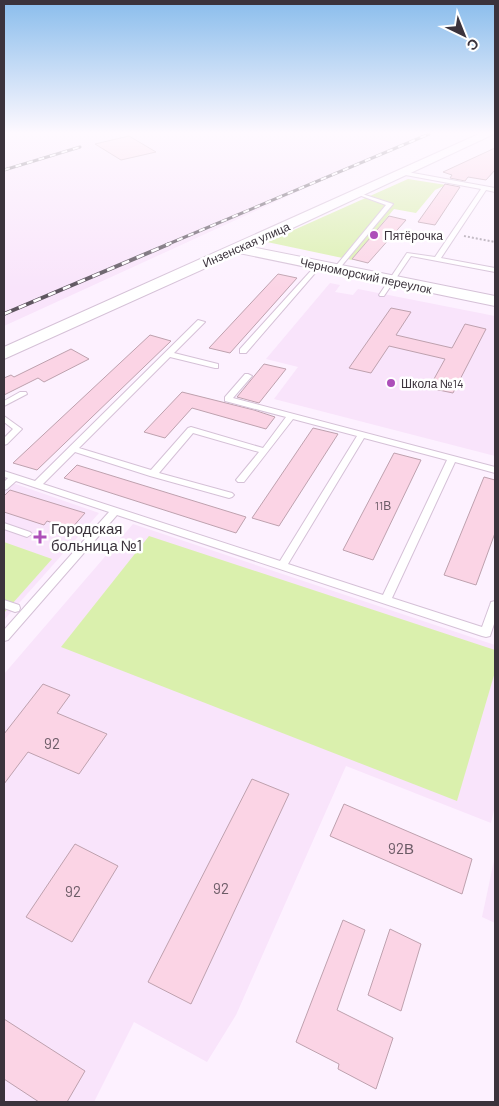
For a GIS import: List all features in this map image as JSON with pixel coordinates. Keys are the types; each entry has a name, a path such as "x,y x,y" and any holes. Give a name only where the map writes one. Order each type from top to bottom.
{"street":[{"name":"Инзенская улица","path":"4,354 374,186"},
{"name":"Черноморский переулок","path":"237,248 495,301"}],"lane":[{"path":"471,186 495,190"},
{"path":"437,259 484,188"},
{"path":"337,268 390,204 358,193"},
{"path":"382,295 409,254 495,270"},
{"path":"244,351 319,265"},
{"path":"37,485 201,322"},
{"path":"168,354 215,366"},
{"path":"248,376 228,399 495,470"},
{"path":"4,404 24,394"},
{"path":"241,480 291,416"},
{"path":"4,418 18,429 4,442"},
{"path":"153,474 191,430 265,451"},
{"path":"282,566 362,435"},
{"path":"73,449 229,495"},
{"path":"386,600 452,459"},
{"path":"4,474 486,633 495,605"},
{"path":"4,487 14,478"},
{"path":"4,637 114,511"},
{"path":"4,526 27,534"},
{"path":"4,604 15,608"}],"path":[{"path":"454,234 495,242"}],"shaded area":[{"path":"4,186 311,186 4,326"},
{"name":"Школа №14","path":"330,283 340,285 335,292 353,295 358,289 495,316 495,456 274,399 298,367 266,359"},
{"name":"Городская больница №1","path":"4,480 99,513 4,620"},
{"path":"133,524 495,645 495,806 491,823 346,766 236,1015 207,1062 134,1022 94,1102 4,1102 4,674"},
{"path":"495,856 495,923 482,917"}],"green space":[{"path":"393,186 445,186 435,190 416,213 394,209 352,260 267,242"},
{"path":"149,536 495,650 495,672 457,801 61,647"},
{"path":"4,542 52,559 4,613"}],"building":[{"path":"444,186 460,187 435,225 418,222"},
{"path":"389,216 406,220 368,263 352,259"},
{"path":"278,274 297,278 230,353 209,348"},
{"path":"391,308 411,312 396,335 452,348 465,324 486,329 453,393 429,388 445,359 389,346 371,373 349,368"},
{"path":"150,335 171,341 37,470 13,463"},
{"path":"71,349 89,359 44,382 38,378 4,395 4,378 11,375 14,377"},
{"path":"264,364 286,369 259,403 237,397"},
{"path":"182,392 275,417 266,429 192,408 165,438 144,432"},
{"path":"313,428 338,434 279,526 252,518"},
{"path":"394,453 421,460 373,560 343,550"},
{"path":"77,465 246,517 236,533 64,478"},
{"path":"484,477 495,480 495,533 476,585 444,575"},
{"path":"10,490 85,513 71,529 47,521 44,525 4,512 4,496"},
{"path":"43,684 70,695 57,713 107,734 79,774 28,752 4,784 4,734"},
{"path":"252,779 289,794 191,1004 148,982"},
{"path":"344,804 472,859 462,894 330,836"},
{"path":"75,844 118,866 72,942 26,917"},
{"path":"343,920 365,930 337,1010 393,1038 376,1089 338,1069 339,1064 296,1042"},
{"path":"390,929 421,944 401,1011 368,995"},
{"path":"4,1019 85,1071 67,1102 39,1102 4,1079"}],"railway":[{"path":"166,245 307,186"},
{"path":"4,314 169,244"}],"place":[{"name":"Пятёрочка","path":"374,235"},
{"name":"Школа №14","path":"391,383"},
{"name":"Городская больница №1","path":"40,537"}]}
